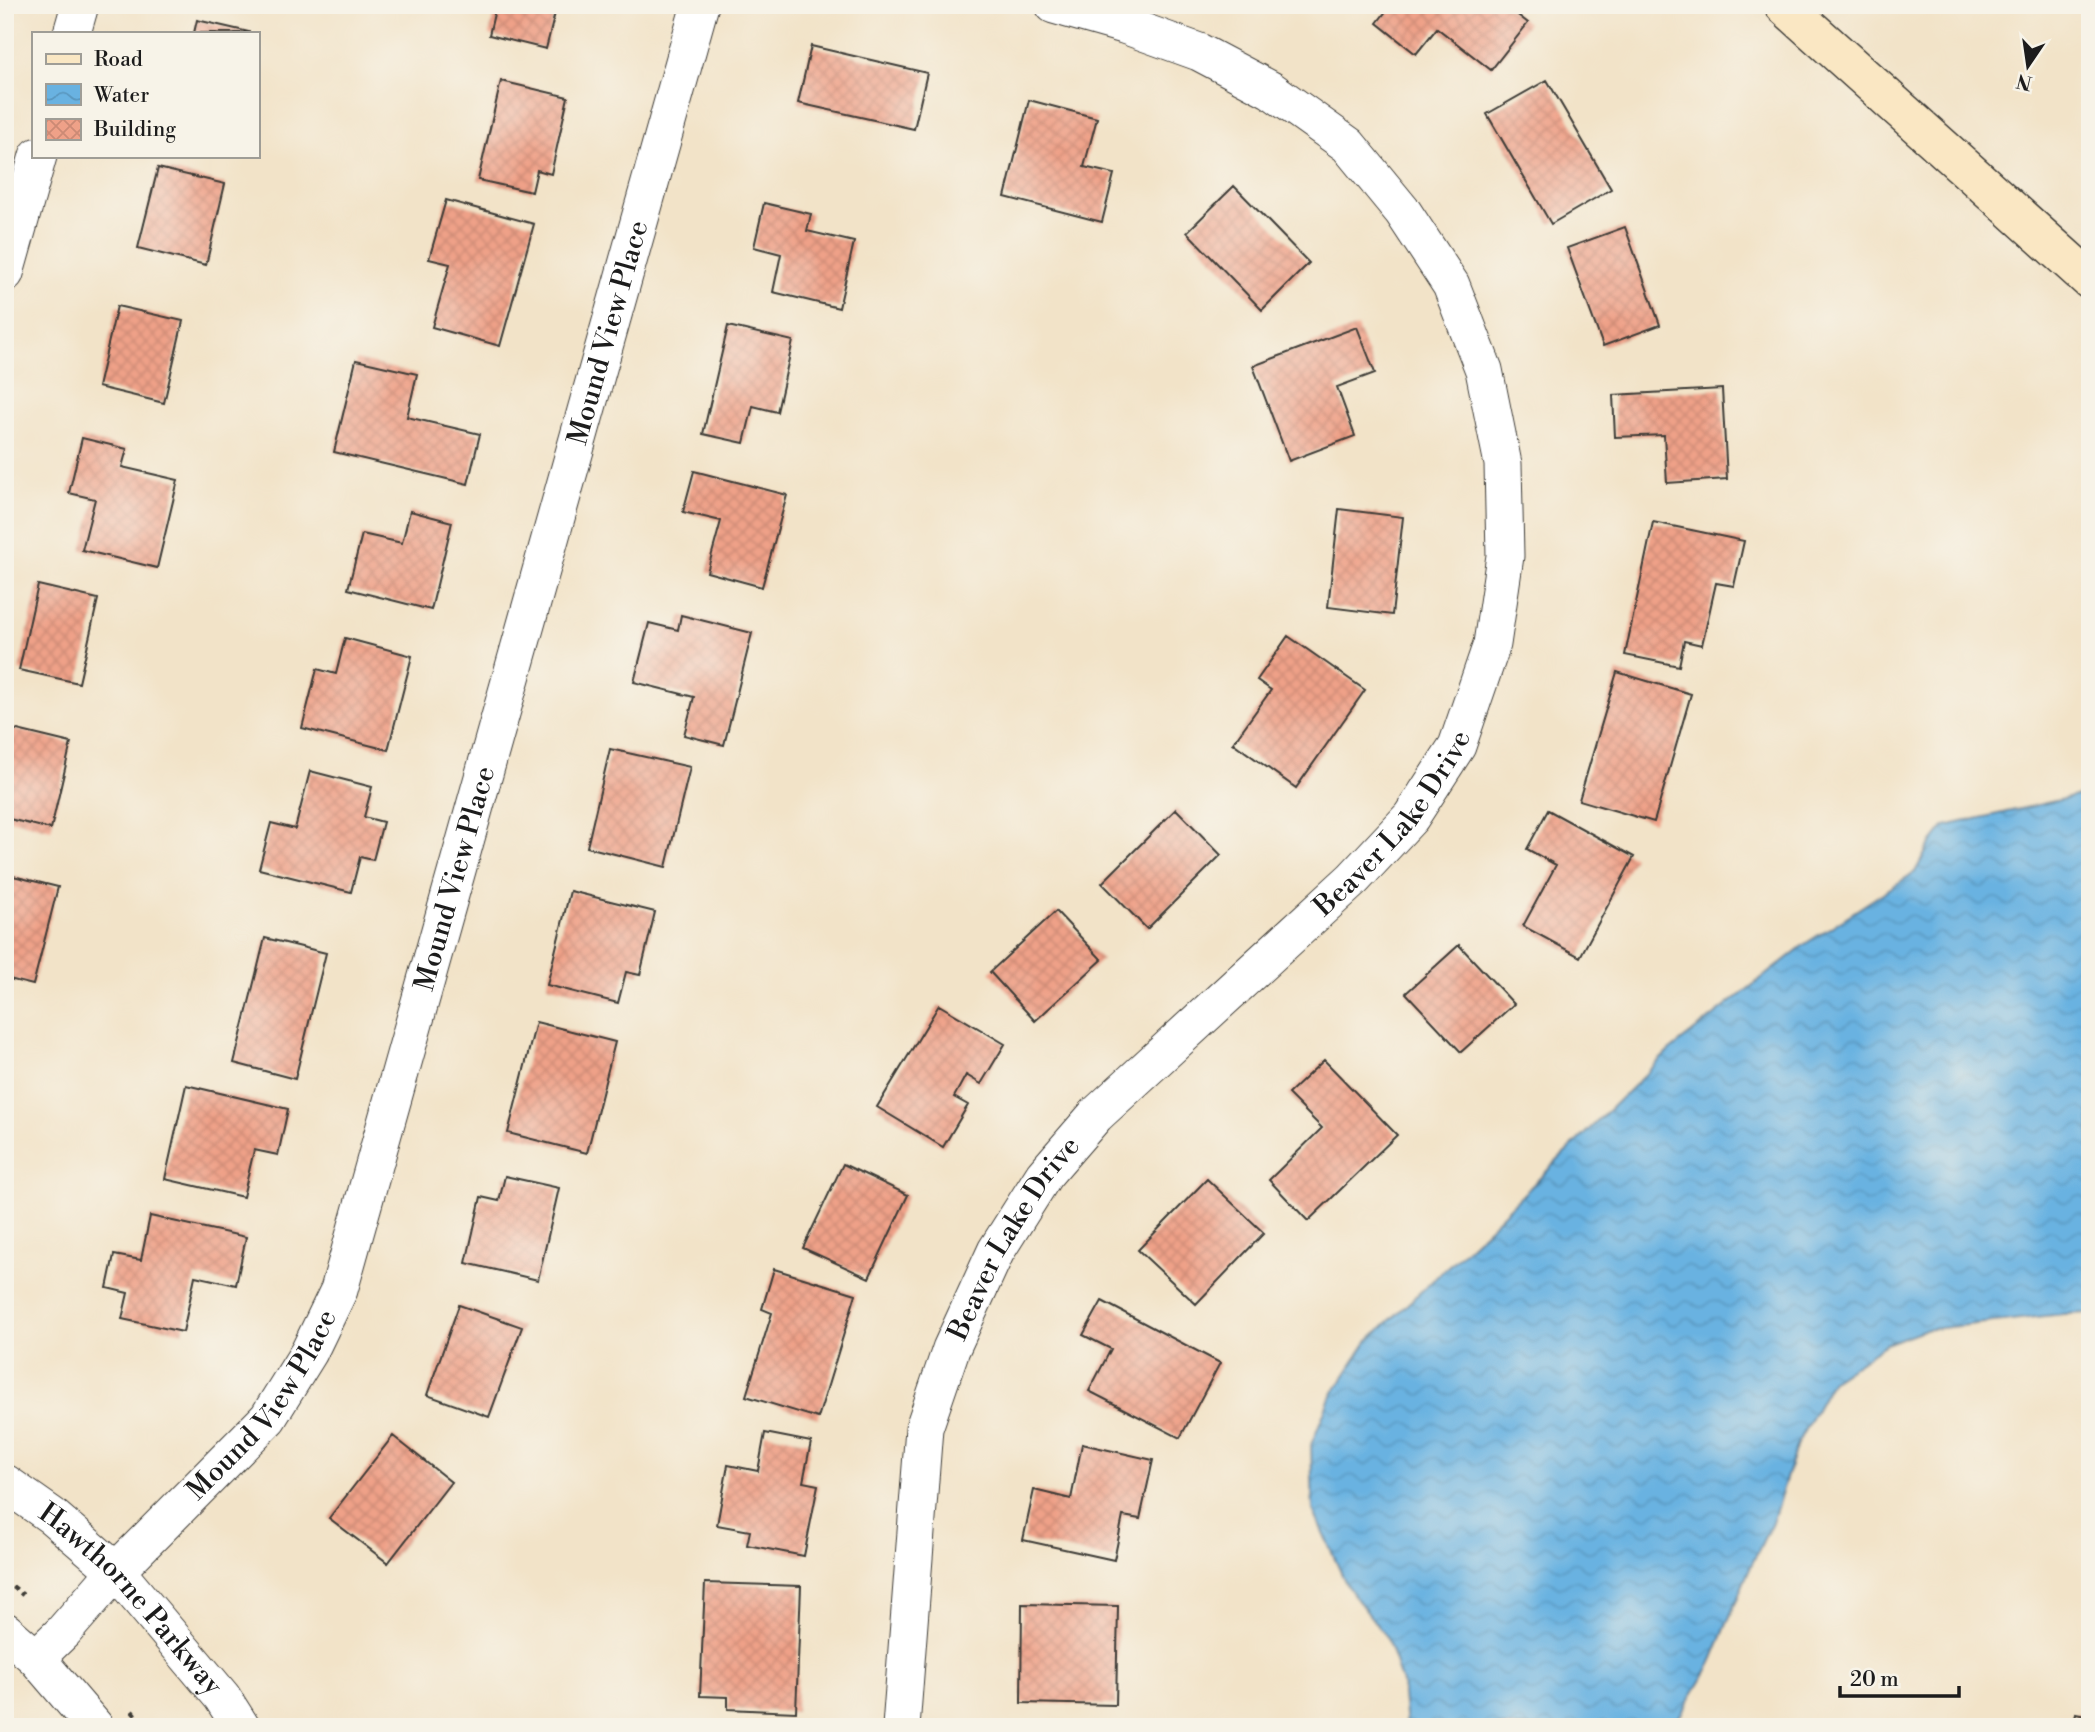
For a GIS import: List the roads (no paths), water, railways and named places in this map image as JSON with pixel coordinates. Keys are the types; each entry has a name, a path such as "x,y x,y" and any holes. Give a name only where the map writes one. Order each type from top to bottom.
{"main road":[{"path":"1784,5 2090,280"}],"street":[{"path":"72,32 80,5"},
{"name":"Mound View Place","path":"36,1658 117,1571 268,1418 309,1352 338,1290 700,5"},
{"name":"Beaver Lake Drive","path":"901,1727 924,1428 951,1349 996,1251 1044,1175 1096,1115 1353,879 1411,817 1457,746 1492,644 1505,556 1503,464 1484,370 1451,285 1403,212 1348,145 1271,90 1199,52 1124,25 1054,5"},
{"path":"5,272 37,158"},
{"name":"Hawthorne Parkway","path":"5,1483 52,1516 117,1571 222,1697 241,1727"},
{"path":"5,1631 36,1658 95,1727"}],"water":[{"path":"2090,793 2090,1313 1923,1330 1886,1344 1832,1380 1797,1444 1773,1520 1748,1572 1709,1668 1673,1727 1406,1727 1402,1683 1387,1638 1347,1586 1313,1510 1311,1445 1329,1400 1367,1342 1491,1226 1669,1051 1805,944 1915,872 1929,846 1945,826"}]}
